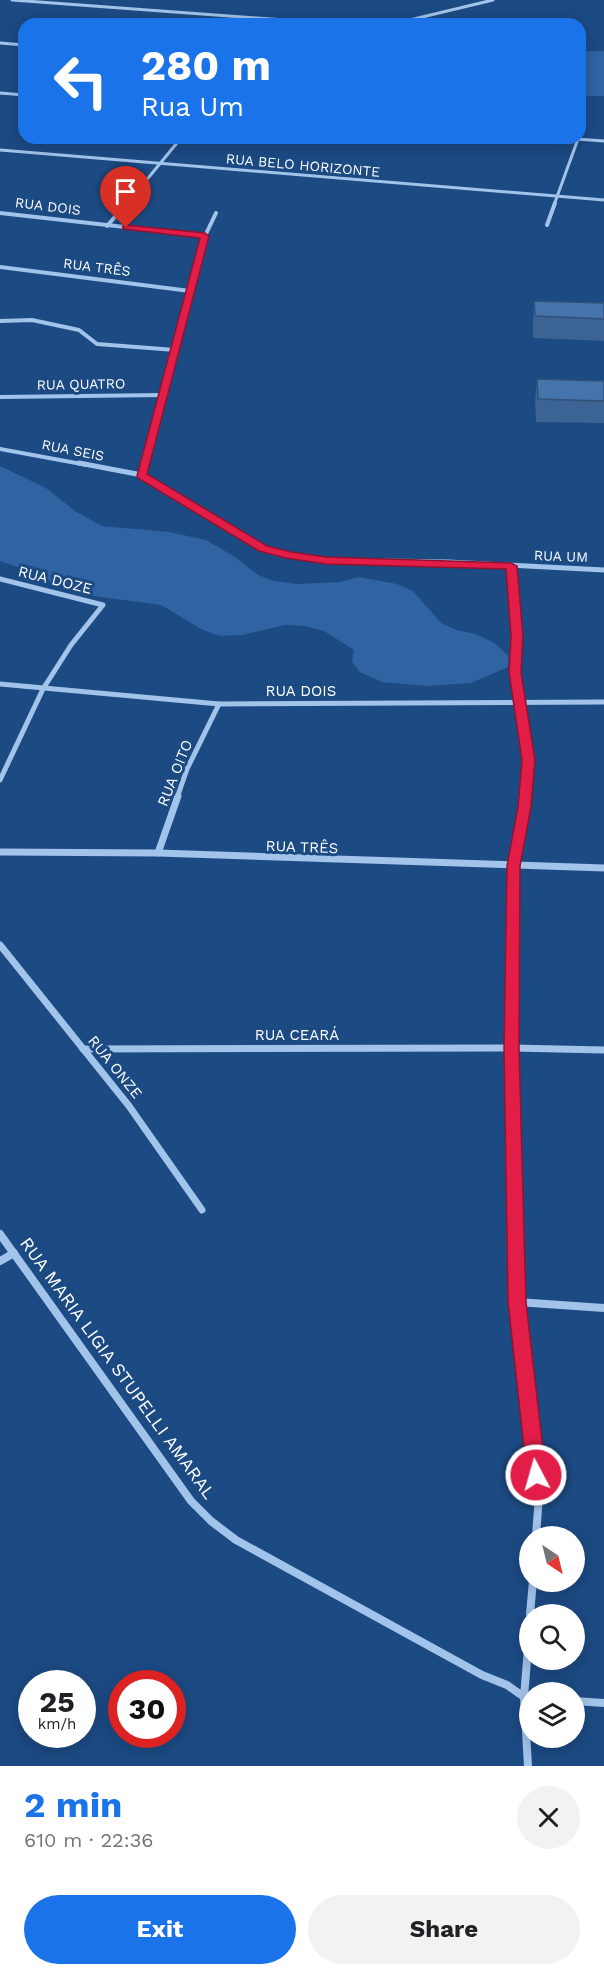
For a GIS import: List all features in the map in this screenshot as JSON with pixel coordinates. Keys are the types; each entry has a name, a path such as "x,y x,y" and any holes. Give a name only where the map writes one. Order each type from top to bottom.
{"street":[{"path":"12,0 243,18"},
{"path":"418,18 493,0"},
{"path":"0,43 18,44"},
{"path":"0,93 18,94"},
{"path":"586,140 604,141"},
{"path":"107,225 176,144"},
{"path":"547,225 576,144"},
{"name":"RUA BELO HORIZONTE","path":"0,150 604,200"},
{"name":"RUA DOIS","path":"0,213 205,236"},
{"path":"142,476 205,236 216,213"},
{"name":"RUA TRÊS","path":"0,267 190,291"},
{"path":"0,321 32,320 79,330 98,344 175,350"},
{"name":"RUA QUATRO","path":"0,397 163,394"},
{"name":"RUA SEIS","path":"0,448 142,476"},
{"name":"RUA UM","path":"142,476 263,548 290,556 326,560 604,570"},
{"path":"511,566 517,636 515,672 522,701 528,760 525,807 513,866 512,1048 517,1302 539,1496 537,1526"},
{"name":"RUA DOZE","path":"0,579 103,605 71,645 43,689"},
{"name":"RUA DOIS","path":"0,684 219,704 604,702"},
{"path":"0,780 43,689"},
{"name":"RUA OITO","path":"158,853 187,769 219,704"},
{"name":"RUA TRÊS","path":"0,852 158,853 604,868"},
{"name":"RUA ONZE","path":"0,945 129,1106 202,1210"},
{"path":"512,1048 604,1050"},
{"name":"RUA CEARÁ","path":"83,1049 512,1048"},
{"name":"RUA MARIA LIGIA STUPELLI AMARAL","path":"0,1234 158,1457 191,1501 210,1521 236,1540 482,1675 507,1684 519,1692"},
{"path":"0,1261 14,1253"},
{"path":"517,1302 604,1308"},
{"path":"585,1702 604,1703"},
{"path":"528,1748 528,1766"}],"shaded area":[{"path":"586,51 604,51 604,96 586,96"},
{"path":"0,466 46,488 75,511 102,526 169,532 206,540 235,557 258,575 274,581 298,584 340,582 358,577 397,584 413,591 441,623 456,630 476,634 494,643 508,655 508,667 471,683 427,686 382,682 360,672 352,662 354,650 324,631 305,626 285,625 242,635 220,636 203,630 161,605 78,594 38,574 0,561"}],"building":[{"path":"534,301 604,303 604,319 535,316"},
{"path":"537,379 604,381 604,401 538,399"}],"route":[{"path":"126,228 205,236 142,476 263,548 290,556 326,560 448,562 511,566 517,636 515,672 522,701 528,760 525,807 513,866 512,1048 517,1302 536,1475"}]}
